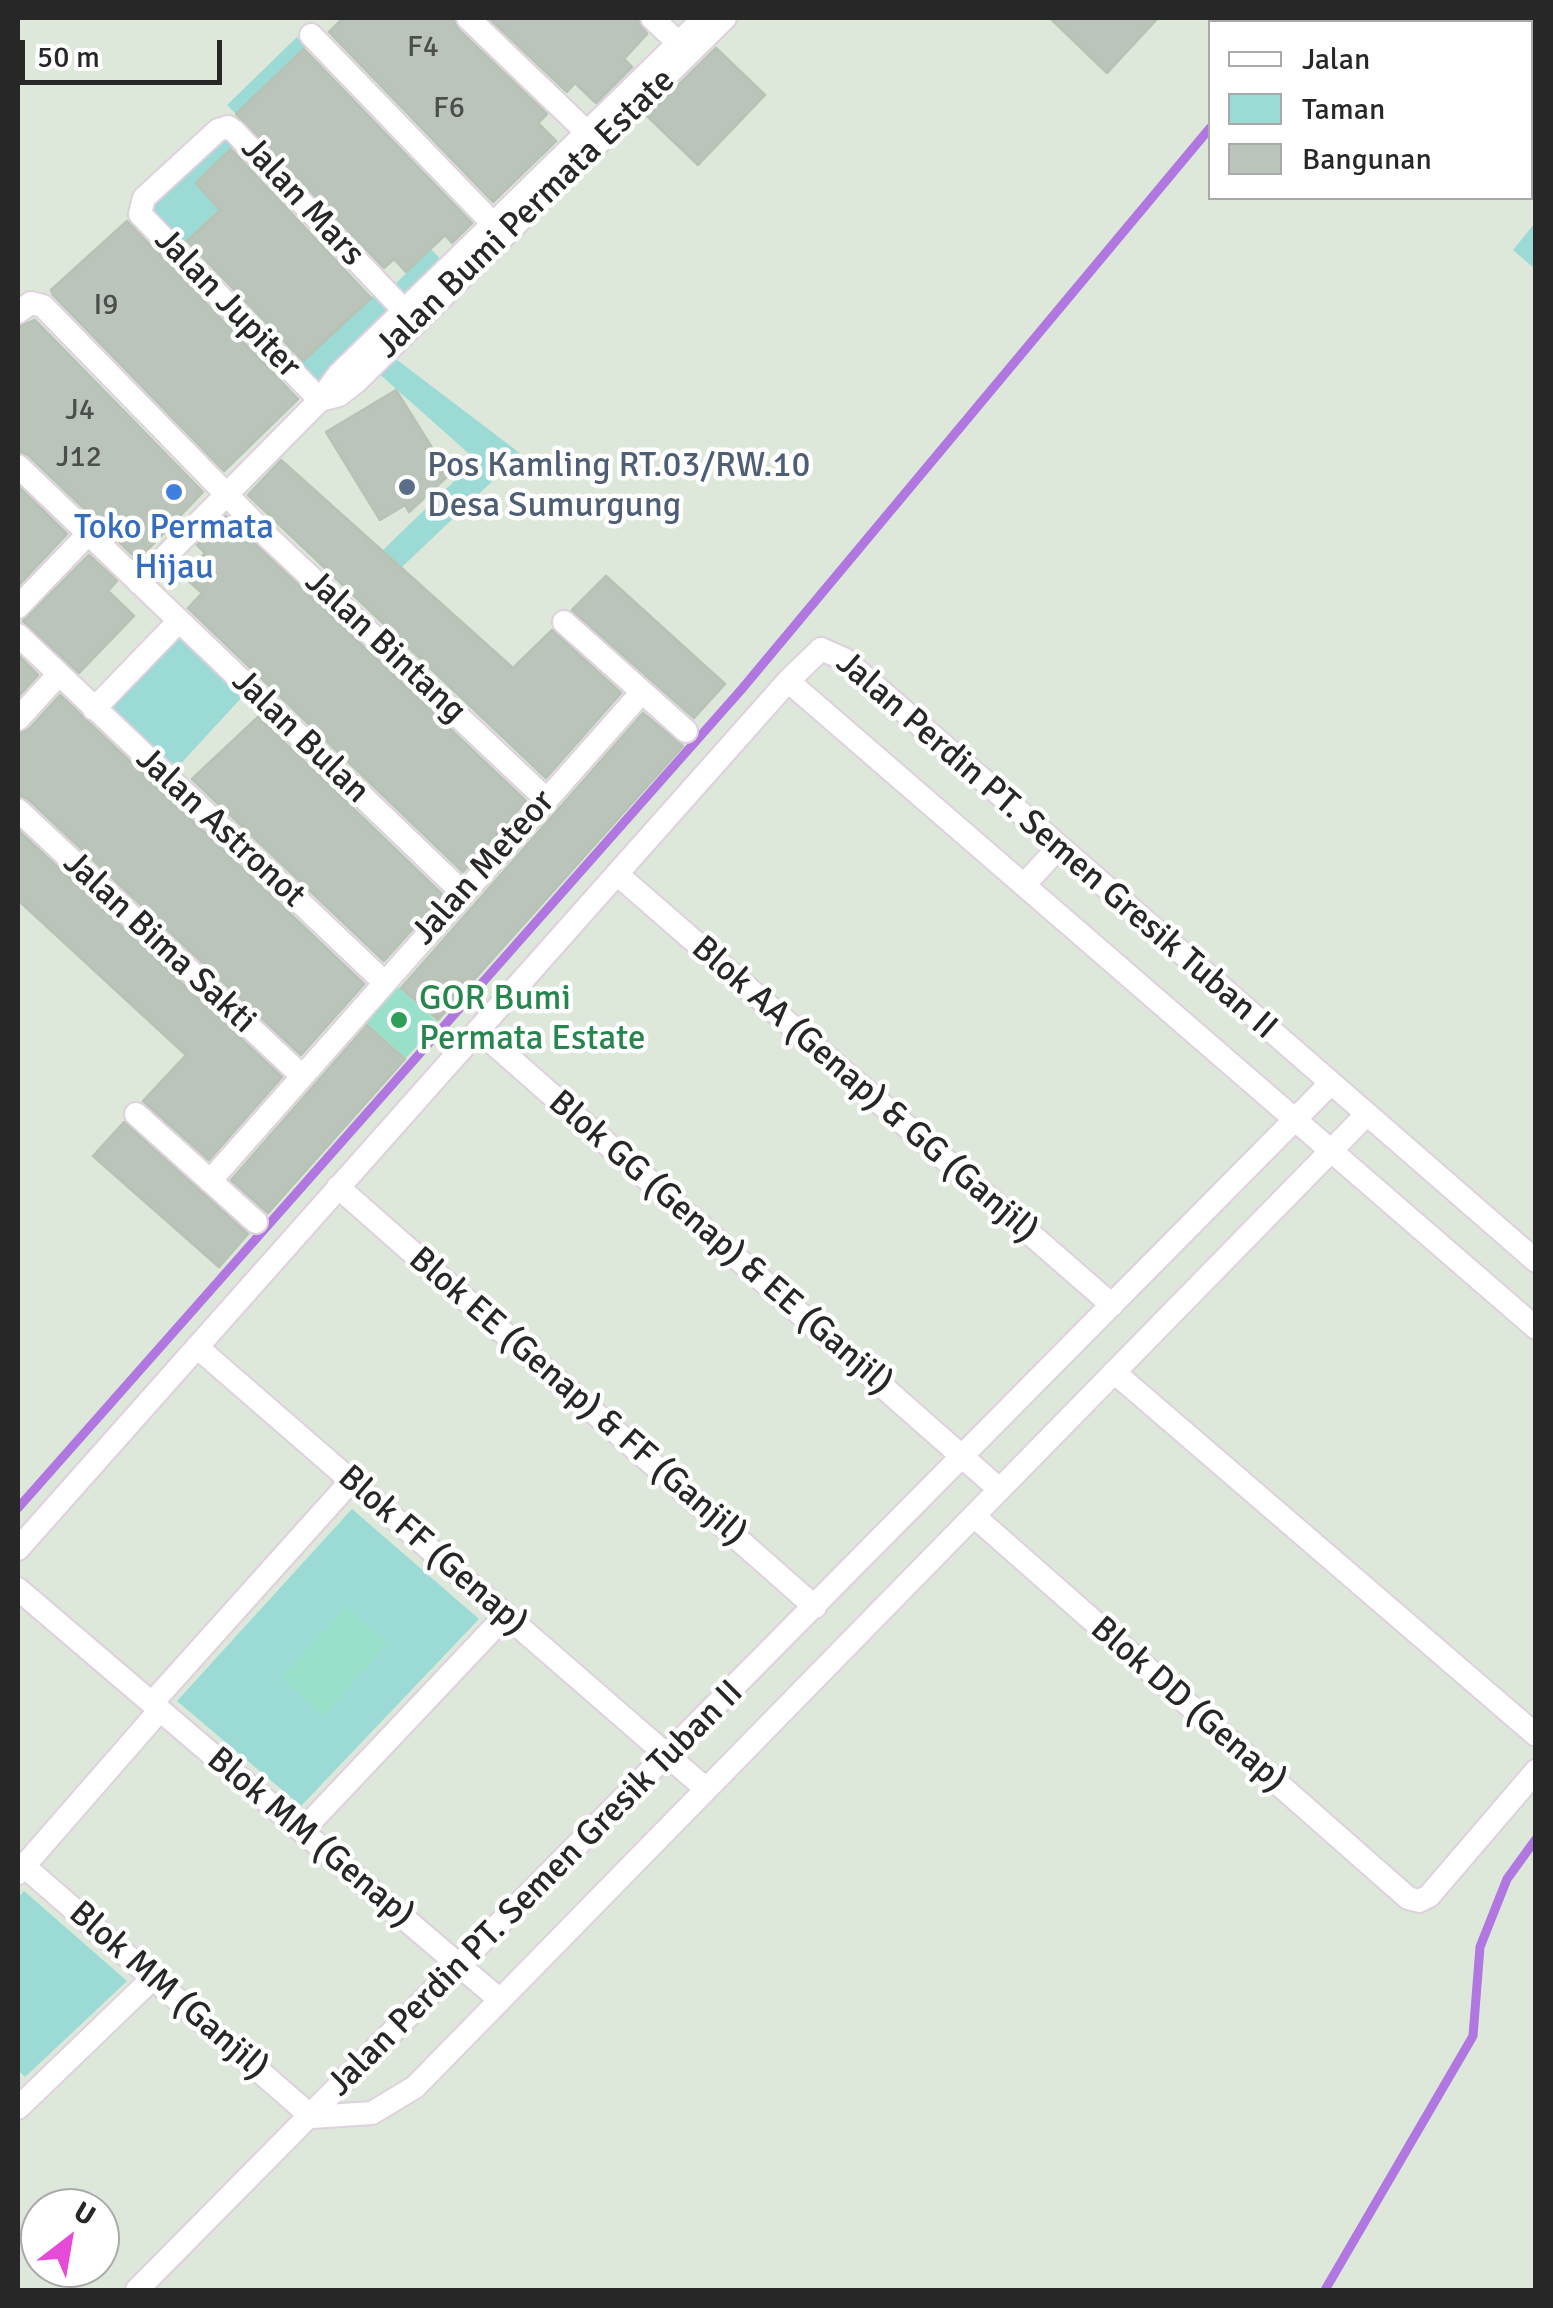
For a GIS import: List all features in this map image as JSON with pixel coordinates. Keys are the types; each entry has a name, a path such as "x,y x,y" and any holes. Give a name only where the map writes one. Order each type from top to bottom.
{"street":[{"path":"468,18 593,138"},
{"path":"652,18 684,48"},
{"name":"Jalan Bumi Permata Estate","path":"684,48 704,18"},
{"name":"Jalan Bumi Permata Estate","path":"139,582 320,400 339,374 410,317 684,48 726,18"},
{"path":"310,35 499,230"},
{"name":"Jalan Mars","path":"181,164 221,128 231,129 410,317"},
{"name":"Jalan Jupiter","path":"181,164 144,198 140,214 320,400"},
{"name":"Jalan Bintang","path":"18,312 29,304 43,306 267,536 546,799"},
{"name":"Jalan Bulan","path":"18,466 462,892"},
{"path":"18,607 88,534"},
{"path":"94,709 179,621"},
{"path":"564,622 686,731"},
{"name":"Jalan Astronot","path":"18,636 383,981"},
{"name":"Jalan Perdin PT. Semen Gresik Tuban II","path":"1536,1261 833,651 817,651 788,680 1536,1328"},
{"path":"18,719 58,674"},
{"path":"18,1548 788,680"},
{"name":"Jalan Meteor","path":"210,1181 642,692"},
{"name":"Jalan Bima Sakti","path":"18,810 300,1075"},
{"path":"1024,885 1059,846"},
{"name":"Blok AA (Genap) & GG (Ganjil)","path":"617,874 1112,1305"},
{"name":"Blok GG (Genap) & EE (Ganjil)","path":"478,1030 999,1489"},
{"name":"Jalan Perdin PT. Semen Gresik Tuban II","path":"312,2117 1331,1083"},
{"path":"136,1114 256,1222"},
{"name":"Jalan Perdin PT. Semen Gresik Tuban II","path":"312,2117 357,2116 398,2101 1367,1114"},
{"name":"Blok EE (Genap) & FF (Ganjil)","path":"338,1187 815,1607"},
{"name":"Blok FF (Genap)","path":"197,1346 706,1789"},
{"path":"1114,1372 1536,1735"},
{"path":"21,1869 156,1706 352,1481"},
{"name":"Blok DD (Genap)","path":"974,1516 1413,1901 1429,1896 1536,1771"},
{"name":"Blok MM (Genap)","path":"18,1588 500,2000"},
{"path":"302,1832 506,1615"},
{"name":"Blok MM (Ganjil)","path":"21,1869 312,2117"},
{"path":"21,2100 153,1978"},
{"path":"137,2290 312,2117"}],"green space":[{"path":"297,37 306,47 236,114 227,105"},
{"path":"223,135 234,146 195,183 219,209 184,243 149,206"},
{"path":"1535,223 1535,269 1513,250"},
{"path":"431,249 442,261 403,298 392,287"},
{"path":"373,295 390,313 318,381 301,364"},
{"path":"392,356 521,454 402,567 383,550 476,460 376,371"},
{"path":"179,632 244,695 173,772 105,708"},
{"path":"352,1509 479,1619 301,1806 177,1701"},
{"path":"24,1891 127,1981 25,2077 18,2070 18,1898"}],"shaded area":[{"name":"GOR Bumi Permata Estate","path":"392,981 438,1023 406,1058 360,1017"},
{"path":"346,1606 388,1643 324,1716 281,1678"}],"building":[{"path":"343,18 453,18 458,29 547,114 538,123 556,141 493,202 329,32"},
{"path":"489,18 637,18 647,34 624,59 632,67 596,103 575,83 567,92"},
{"path":"1050,18 1158,18 1107,73"},
{"path":"716,48 765,95 698,165 647,116"},
{"path":"304,49 472,223 452,243 445,235 406,272 394,259 384,268 236,114"},
{"path":"231,149 371,298 303,361 187,241 220,210 196,183"},
{"path":"127,221 298,399 224,471 51,290"},
{"path":"35,320 203,492 138,560 28,455 18,451 18,327"},
{"path":"396,390 449,475 409,512 405,505 380,520 326,432"},
{"path":"281,460 513,668 552,630 621,693 546,778 248,495"},
{"path":"18,486 67,534 18,586"},
{"path":"226,516 526,801 463,872 188,608 202,593 183,576 205,553 197,545"},
{"path":"89,555 117,581 108,591 134,616 79,673 23,621"},
{"path":"606,576 725,684 694,718 572,610"},
{"path":"18,655 38,675 18,697"},
{"path":"60,695 364,984 301,1055 28,799 18,795 18,734 29,729"},
{"path":"643,713 683,746 438,1020 401,988"},
{"path":"258,717 443,895 384,961 192,779"},
{"path":"18,830 282,1077 209,1160 143,1101 186,1055 18,900"},
{"path":"367,1025 405,1059 268,1213 231,1180"},
{"path":"124,1122 248,1234 219,1267 93,1156"}],"waterway":[{"path":"18,1508 741,690 1208,130"},
{"path":"1325,2290 1473,2036 1480,1947 1507,1879 1536,1839"}],"place":[{"name":"Pos Kamling RT.03/RW.10 Desa Sumurgung","path":"407,487"},
{"name":"Toko Permata Hijau","path":"174,492"},
{"name":"GOR Bumi Permata Estate","path":"399,1020"}]}
